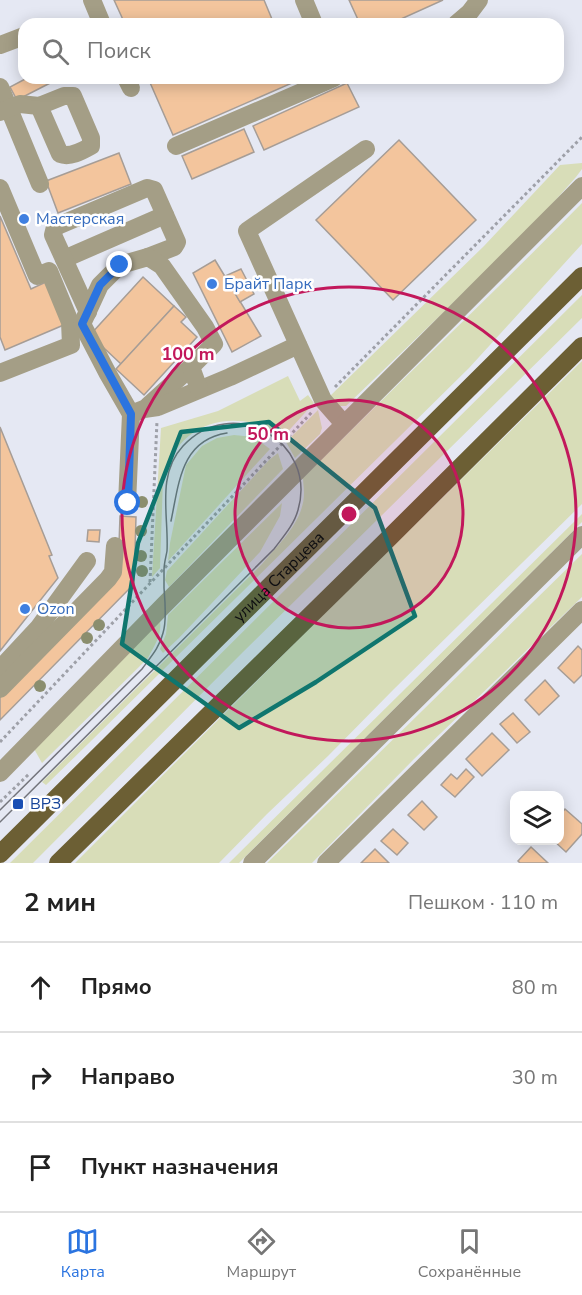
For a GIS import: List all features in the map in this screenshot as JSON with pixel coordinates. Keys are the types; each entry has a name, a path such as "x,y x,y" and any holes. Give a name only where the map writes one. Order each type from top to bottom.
{"main road":[{"name":"улица Старцева","path":"0,854 582,276"},
{"path":"58,863 582,346"}],"street":[{"path":"92,0 100,18"},
{"path":"304,0 312,18"},
{"path":"463,18 479,0"},
{"path":"0,45 18,38"},
{"path":"176,146 320,84"},
{"path":"0,87 4,110 40,184"},
{"path":"4,110 20,104 39,106"},
{"path":"344,424 322,400 247,231 366,149"},
{"path":"0,773 165,604 582,186"},
{"path":"0,188 37,276 49,271 54,281 70,322 71,345 0,372"},
{"path":"88,312 53,235 55,227 147,188 154,190 177,242 174,247 120,265 100,285 88,312 82,324 144,410"},
{"path":"64,259 165,215"},
{"path":"128,503 144,410 214,344 205,327 162,266 148,257"},
{"path":"144,410 230,377 298,345"},
{"path":"191,367 199,389"},
{"path":"252,863 582,535"},
{"path":"0,689 108,579 113,572 115,546"},
{"path":"0,669 39,627 87,561"},
{"path":"326,863 582,610"}],"path":[{"path":"0,742 322,400 582,137"},
{"path":"144,410 158,434 150,583"},
{"path":"0,802 29,774"}],"highlighted area":[{"path":"269,422 375,508 415,616 316,682 239,728 122,644 138,543 181,432"}],"green space":[{"path":"582,163 582,169 576,177 545,212 478,279 346,406 337,406 329,397 484,246 560,165"},
{"path":"582,203 582,244 469,368 46,785 42,782 276,548 300,513 304,493 303,478"},
{"path":"582,295 582,318 33,863 10,863"},
{"path":"582,361 582,504 328,756 219,863 75,863 324,614"},
{"path":"288,376 300,401 308,395 314,403 282,438 272,430 257,424 222,421 196,431 175,451 163,479 160,568 152,577 161,428 218,411"},
{"path":"318,410 322,428 320,434 295,458 286,442"},
{"path":"234,435 254,437 270,449 168,561 186,465 202,446 217,438"},
{"path":"278,453 283,469 169,587 165,580 167,571"},
{"path":"282,503 280,516 260,552 163,653 160,649 166,634 168,615"},
{"path":"582,514 582,522 239,863 229,863"},
{"path":"582,554 582,597 414,759 312,863 267,863"},
{"path":"160,620 159,635 148,658 42,763 33,747"}],"building":[{"path":"114,0 264,0 272,18 122,18"},
{"path":"349,0 443,0 403,18 357,18"},
{"path":"18,83 48,84 17,100 10,87"},
{"path":"151,84 290,84 173,135"},
{"path":"345,84 348,84 359,107 264,150 253,126"},
{"path":"244,129 254,152 192,179 182,156"},
{"path":"399,140 476,220 393,300 316,220"},
{"path":"119,153 131,184 58,213 46,181"},
{"path":"0,216 31,289 48,281 66,324 5,350 0,337"},
{"path":"215,260 261,336 232,352 193,273"},
{"path":"241,269 254,294 240,302 225,276"},
{"path":"143,277 174,306 121,364 90,335"},
{"path":"174,306 186,317 181,322 197,337 144,395 116,369"},
{"path":"0,427 52,555 49,556 58,578 0,651"},
{"path":"120,516 136,517 134,584 0,720 0,694 118,574"},
{"path":"88,530 100,530 99,542 87,541"},
{"path":"578,646 582,650 582,675 574,683 558,668"},
{"path":"545,680 559,696 539,715 525,700"},
{"path":"513,713 530,732 517,743 500,724"},
{"path":"492,733 509,750 482,776 466,759"},
{"path":"466,769 474,777 455,797 441,785 451,774 457,779"},
{"path":"422,801 437,817 424,830 408,815"},
{"path":"564,810 582,824 582,834 566,852 558,845 564,845"},
{"path":"393,829 408,843 397,855 381,841"},
{"path":"531,847 548,863 520,863 518,861"},
{"path":"375,849 389,863 361,863"}],"tram line":[{"path":"0,810 142,669 160,643 165,617 167,483 169,470 175,457 183,446 203,431 224,424 246,425 266,432 283,445 295,463 301,485 298,510 288,531 274,549 0,822"},
{"path":"171,521 180,478 191,454 200,444 212,437 227,433"}],"place":[{"name":"Мастерская","path":"24,219"},
{"name":"Брайт Парк","path":"212,284"},
{"name":"Ozon","path":"25,609"},
{"name":"ВРЗ","path":"18,804"}],"route":[{"path":"120,265 100,285 82,324 131,414 128,503"}]}
